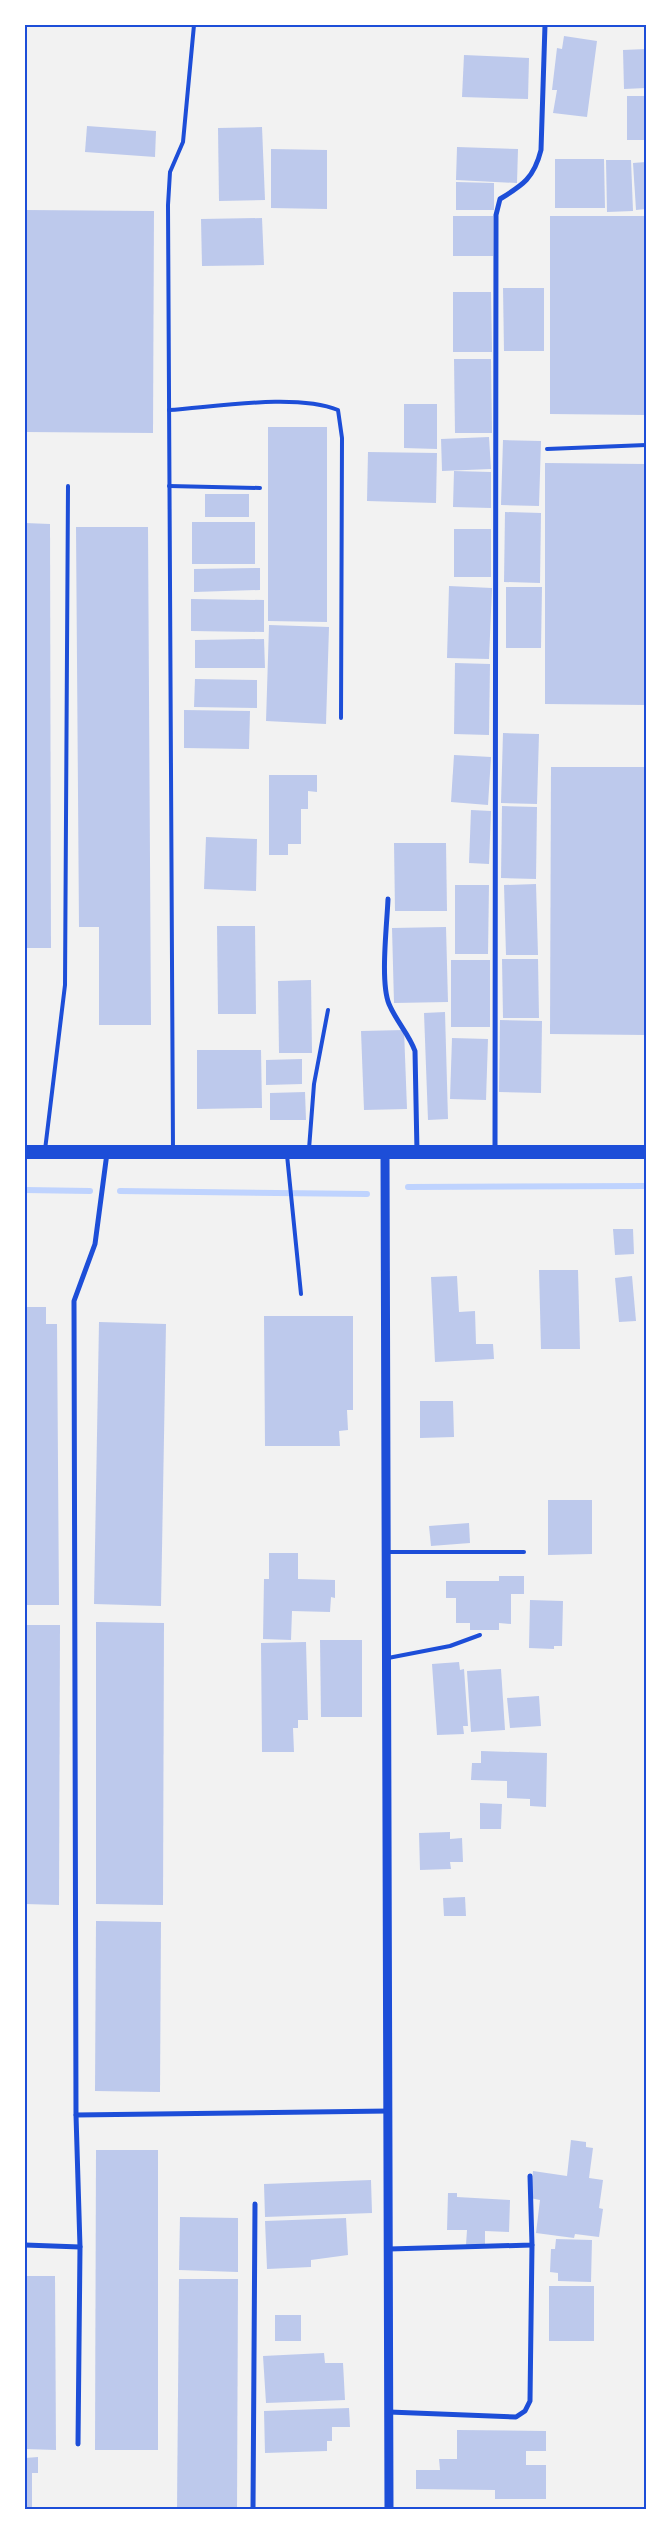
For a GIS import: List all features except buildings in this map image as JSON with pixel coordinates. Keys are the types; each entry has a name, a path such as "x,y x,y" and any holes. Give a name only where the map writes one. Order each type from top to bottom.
{"highway":[{"path":"25,1152 646,1152"}],"street":[{"path":"494,1152 496,215 500,199 526,182 537,168 542,150 544,25"},
{"path":"388,899 386,988 388,1003 410,1038 415,1051 417,1152"},
{"path":"78,2444 80,2247 76,2115 74,1301 95,1244 107,1152"},
{"path":"385,1152 388,1552 389,2509"},
{"path":"76,2115 389,2111"},
{"path":"389,2412 516,2417 525,2411 530,2401 532,2245 530,2176"},
{"path":"253,2509 255,2204"},
{"path":"389,2249 532,2245"},
{"path":"25,2246 80,2247"}],"lane":[{"path":"173,1152 169,486 170,172 184,142 194,25"},
{"path":"169,410 276,403 325,405 338,410 342,438 341,718"},
{"path":"547,449 646,445"},
{"path":"45,1152 65,985 68,486"},
{"path":"169,486 260,488"},
{"path":"309,1151 314,1084 328,1010"},
{"path":"287,1152 301,1294"},
{"path":"388,1552 524,1552"},
{"path":"388,1658 450,1646 480,1635"}],"waterway":[{"path":"408,1187 646,1186"},
{"path":"25,1190 90,1191"},
{"path":"120,1191 367,1194"}]}
